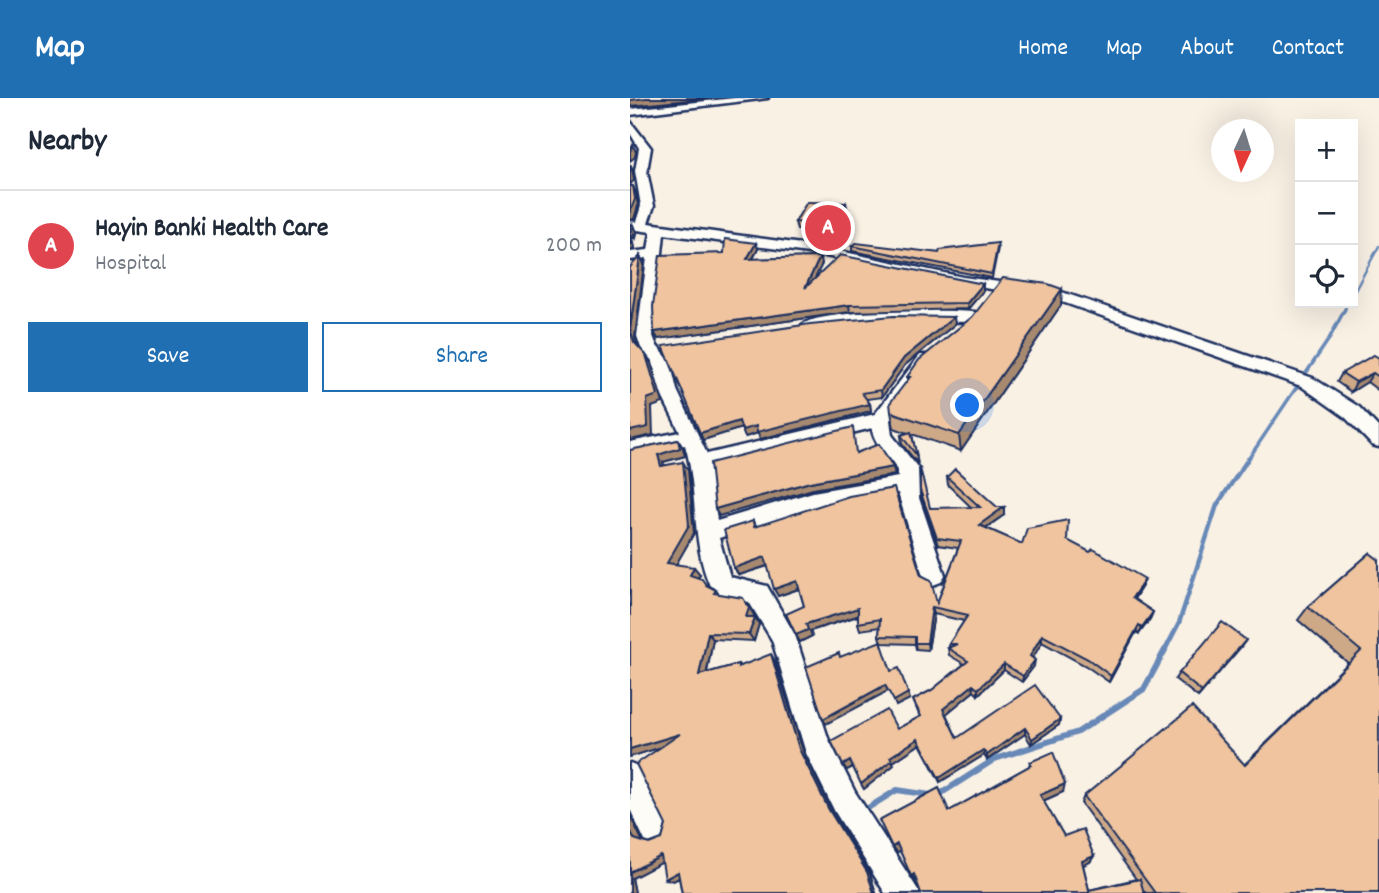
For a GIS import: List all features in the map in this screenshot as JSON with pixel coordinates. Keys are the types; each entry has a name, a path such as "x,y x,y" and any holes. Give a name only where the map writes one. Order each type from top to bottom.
{"street":[{"path":"630,112 704,101 763,98"},
{"path":"630,124 645,148 635,167 645,189 648,208 643,226 655,253 646,312 649,348 661,361 668,390 692,437 700,463 707,533 720,583 729,588 759,593 761,602 783,635 816,743 852,813 904,893"},
{"path":"630,189 645,189"},
{"path":"643,226 816,250 998,286 1051,293 1307,382 1372,421 1379,440"},
{"path":"630,256 655,253"},
{"path":"933,575 908,498 908,468 882,437 881,419 914,372 975,317 998,286"},
{"path":"794,327 883,315 933,313 975,317"},
{"path":"649,348 675,345"},
{"path":"700,463 881,419"},
{"path":"630,449 692,437"},
{"path":"707,533 813,499 907,483"},
{"path":"630,777 656,830"}],"building":[{"path":"630,186 633,186 635,199 630,212"},
{"path":"807,202 846,203 836,224 795,222"},
{"path":"725,239 756,243 747,259 820,257 805,288 840,255 983,284 967,303 849,305 654,332 653,306 660,255 724,253"},
{"path":"856,243 939,253 940,250 998,243 992,274 852,246"},
{"path":"640,256 630,329 630,267"},
{"path":"1003,278 1048,284 1062,289 959,435 891,412 890,403 919,360 972,317"},
{"path":"893,316 954,317 904,358 881,390 862,393 870,404 757,432 756,426 742,430 739,421 700,433 663,346 810,324"},
{"path":"630,329 634,342 646,355 658,395 647,399 648,427 630,431"},
{"path":"1374,355 1379,358 1379,377 1373,373 1356,382 1342,373"},
{"path":"853,427 856,453 879,444 893,467 810,482 715,509 710,463"},
{"path":"911,432 917,456 901,435"},
{"path":"678,440 680,448 658,455 661,466 683,462 689,525 667,563 694,567 690,575 702,579 706,585 716,590 714,593 743,598 749,608 746,617 755,617 749,634 708,633 699,675 738,664 738,667 771,654 799,749 829,810 867,872 874,893 682,893 678,872 665,879 661,856 630,872 630,830 634,839 649,844 662,839 666,825 636,764 680,734 630,749 630,450"},
{"path":"920,468 930,508 980,507 947,477 955,469 997,507 1004,507 979,525 1022,544 1027,528 1068,520 1067,540 1090,552 1093,549 1145,579 1132,598 1153,612 1142,627 1139,625 1111,676 1088,659 1042,635 1030,656 1035,660 1023,676 1004,664 978,689 973,685 943,709 957,738 1035,685 1060,719 1032,739 1025,728 987,755 983,750 939,778 918,739 890,757 892,760 861,784 850,761 843,765 831,741 887,710 897,729 921,716 913,700 932,690 968,661 948,648 957,644 949,644 968,615 932,607 927,643 915,643 915,637 879,636 880,619 858,623 858,608 806,624 808,630 796,635 786,614 804,606 797,581 774,589 765,557 734,568 724,530 753,521 754,527 849,496 894,488 921,575 931,580 937,603 961,541 937,538 920,490"},
{"path":"1370,553 1379,560 1379,893 1155,893 1084,796 1192,707 1245,765 1361,651 1308,607"},
{"path":"1222,622 1246,640 1202,692 1179,673"},
{"path":"881,641 891,671 899,668 908,693 894,701 885,685 823,719 806,667 839,653 840,657"},
{"path":"1053,752 1065,784 1040,795 1064,836 1083,829 1094,856 1082,861 1089,890 1140,879 1144,893 921,893 897,844 892,847 879,820 939,788 949,811 1031,765 1030,762"}],"waterway":[{"path":"1358,285 1379,246"},
{"path":"1247,461 1329,339 1345,309"},
{"path":"1164,652 1179,623 1217,505 1248,459"},
{"path":"863,811 897,790 937,796 995,759 1078,732 1144,689 1165,650"}],"place":[{"name":"Hayin Banki Health Care","path":"828,228"}]}
